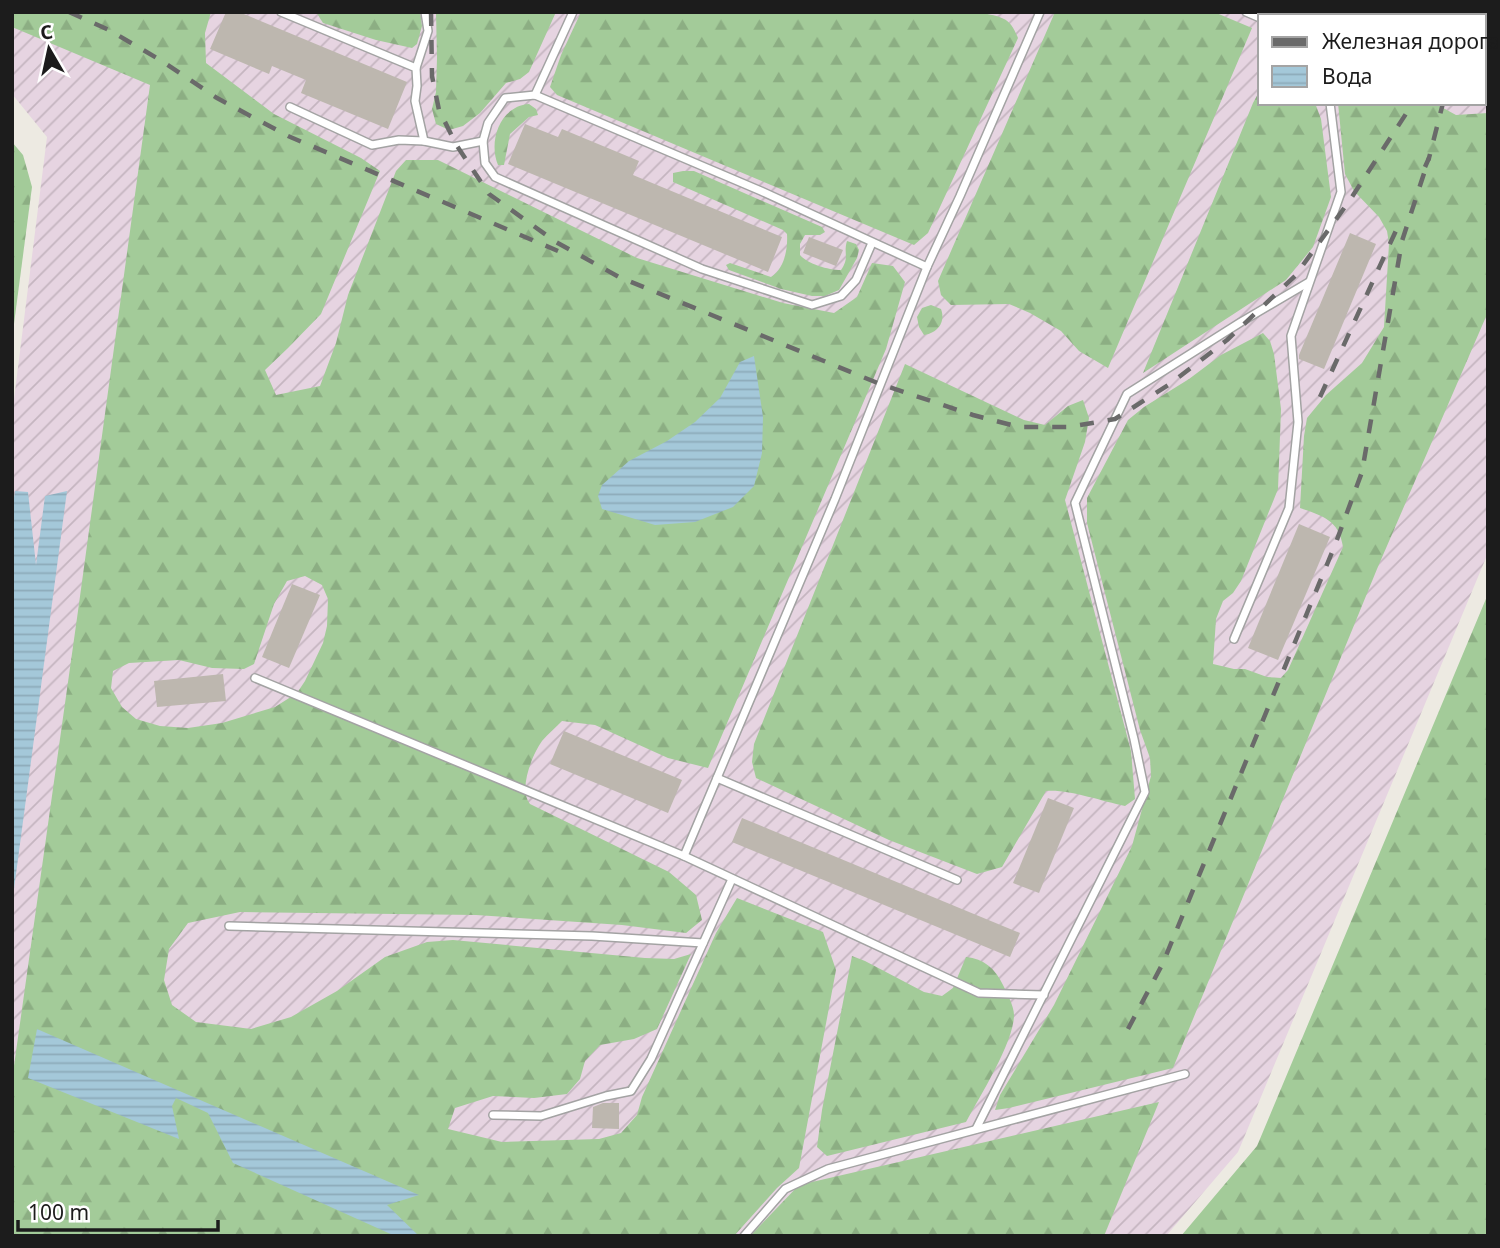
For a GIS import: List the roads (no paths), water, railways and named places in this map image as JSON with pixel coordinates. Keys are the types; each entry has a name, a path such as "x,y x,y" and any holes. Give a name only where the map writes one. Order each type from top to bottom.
{"lane":[{"path":"281,12 416,68"},
{"path":"424,141 415,100 416,68 428,31 425,12"},
{"path":"535,95 573,12"},
{"path":"684,856 835,499 926,267 1040,12"},
{"path":"872,243 856,280 841,296 812,305 702,269 495,177 485,163 483,141 488,123 505,98 535,95 761,191 926,267"},
{"path":"1234,639 1289,508 1298,422 1292,337 1340,192 1330,105"},
{"path":"290,107 372,145 398,140 424,141 453,147 483,141"},
{"path":"976,1129 1145,792 1075,503 1128,394 1241,321 1310,282"},
{"path":"255,678 684,856 979,993 1044,995"},
{"path":"717,778 957,880"},
{"path":"493,1115 541,1116 631,1091 651,1059 732,878"},
{"path":"229,926 592,936 703,943"},
{"path":"744,1236 785,1189 828,1169 1185,1074"}],"water":[{"path":"754,356 763,417 762,453 754,486 733,507 695,522 655,525 602,509 598,496 602,485 629,461 667,441 695,422 720,398 740,362"},
{"path":"15,491 28,492 36,565 45,496 67,491 12,904 12,510"},
{"path":"37,1029 419,1195 387,1205 419,1236 395,1236 233,1163 208,1113 176,1098 172,1106 179,1139 28,1078"}],"railway":[{"path":"69,12 109,30 217,98 288,136 558,251"},
{"path":"431,12 432,76 439,110 457,146 489,194 556,242 619,277 880,384 973,415 1019,427 1069,427 1115,419 1170,384 1227,340 1295,276 1350,200 1412,105"},
{"path":"1425,167 1442,105"},
{"path":"1128,1029 1163,963 1335,545 1362,472 1402,241 1429,158"},
{"path":"1320,397 1399,224"}]}
